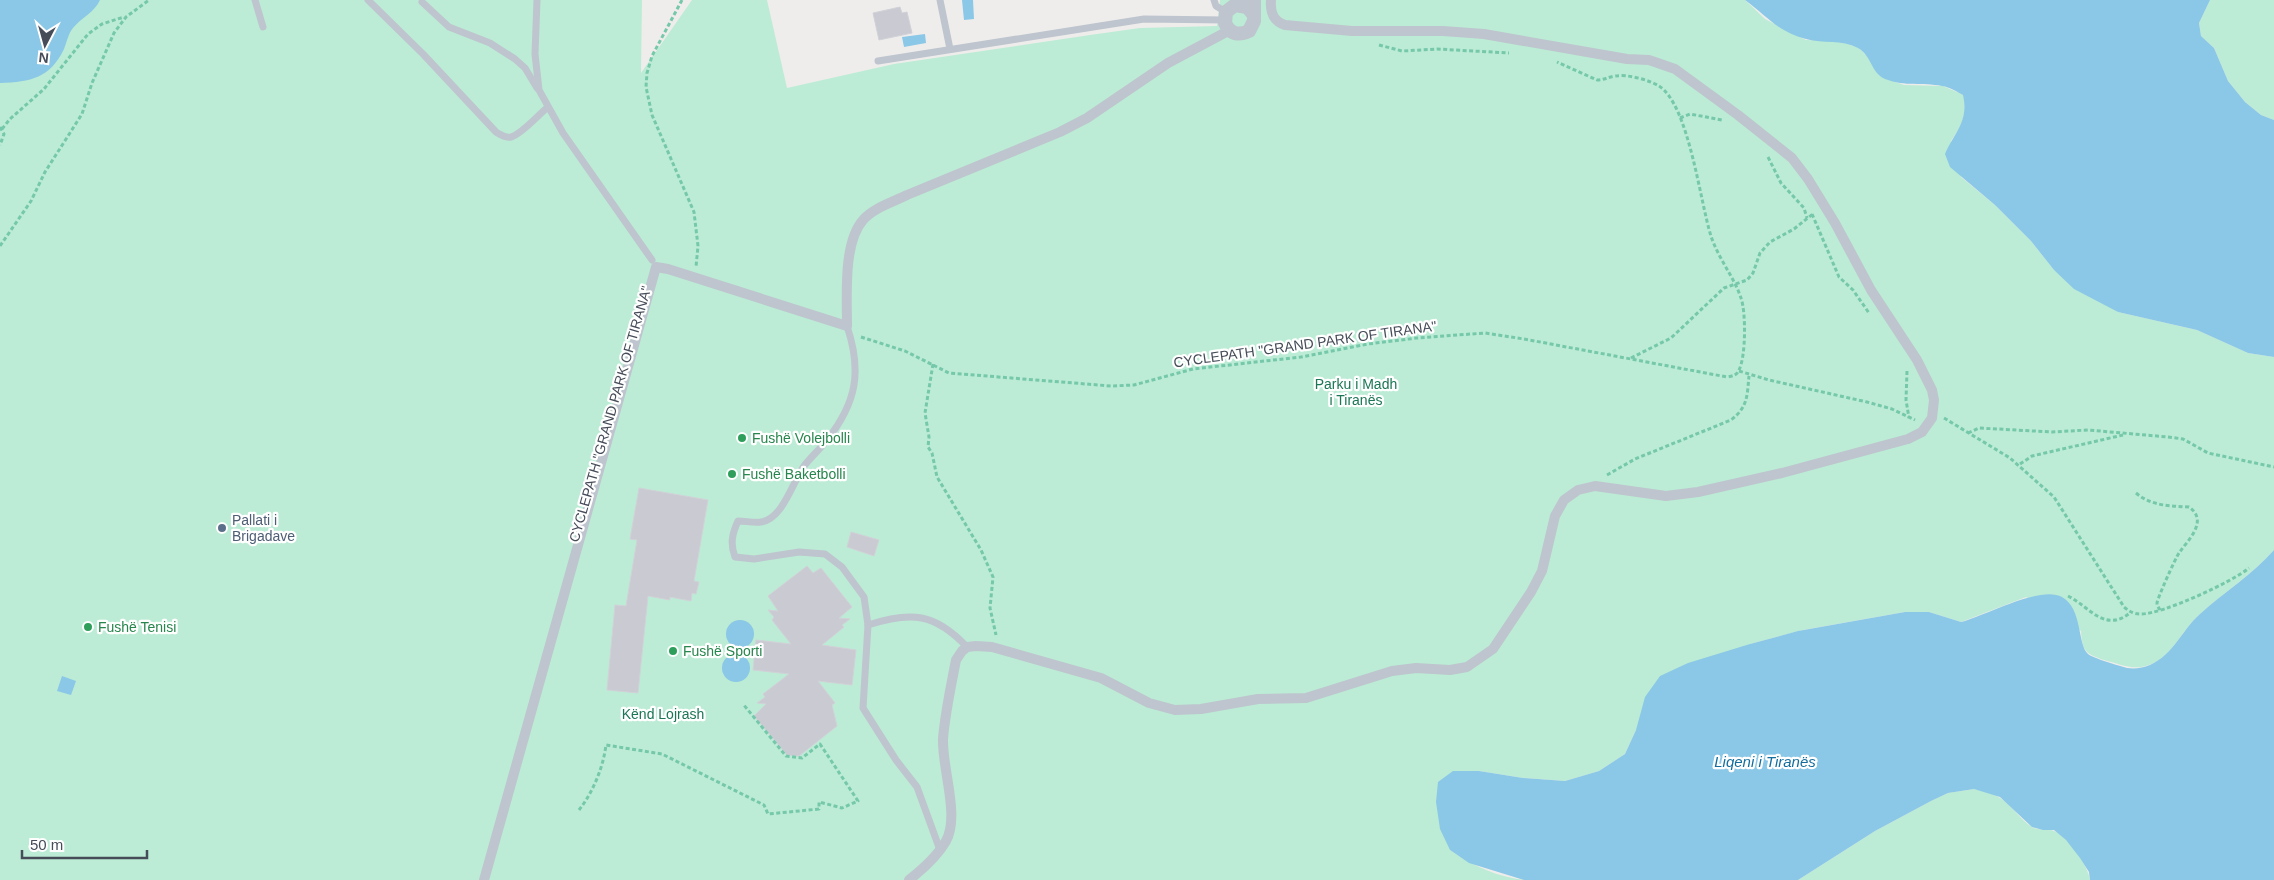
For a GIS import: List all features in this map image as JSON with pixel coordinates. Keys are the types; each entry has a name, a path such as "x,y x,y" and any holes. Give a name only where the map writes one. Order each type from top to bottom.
{"street":[{"path":"1227,15 1238,34 1249,31 1254,21 1254,0"},
{"path":"909,880 928,865 947,840 950,825 950,804 943,740 956,660 967,647 976,646 1008,651 1101,678 1149,703 1175,710 1201,709 1258,699 1306,698 1392,671 1416,668 1450,670 1467,667 1493,649 1531,592 1542,571 1555,516 1564,500 1578,490 1595,486 1666,496 1698,492 1782,473 1888,445 1908,439 1929,425 1934,400 1928,381 1871,290 1825,206 1792,158 1680,72 1664,64 1570,50 1484,34 1443,31 1352,31 1285,25 1279,23 1274,17 1270,9 1271,0"},
{"path":"484,880 654,264 849,329 849,265 852,242 864,218 882,206 1060,132 1087,118 1168,63 1227,15 1235,5 1241,5 1251,10 1254,15"}],"lane":[{"path":"255,0 264,27"},
{"path":"368,0 423,54 496,132 503,136 511,136 519,132 548,107"},
{"path":"537,0 535,54 539,90"},
{"path":"940,0 950,49"},
{"path":"1214,0 1216,6 1227,15"},
{"path":"422,2 449,27 490,43 516,59 525,68 568,139 654,264"},
{"path":"878,61 1144,19 1227,15"},
{"path":"849,329 856,363 856,383 844,416 826,442 803,468 784,503 772,517 761,522 738,521 732,533 731,548 735,557 746,558 799,552 825,554 842,567 864,596 868,625 864,712 896,760 917,787 940,850"},
{"path":"868,625 900,618 927,618 954,634 967,647"}],"path":[{"path":"0,145 4,139 1,128 44,89 88,34 102,24 126,17 149,0"},
{"path":"682,0 652,56 647,73 646,87 652,115 694,212 698,246 696,277"},
{"path":"0,246 31,201 45,172 82,114 103,54 126,17"},
{"path":"1372,43 1402,51 1438,49 1513,54"},
{"path":"1549,59 1597,80 1618,75 1643,80 1659,86 1667,93 1680,118 1711,236 1741,298 1744,347 1739,371 1749,376 1840,395 1892,410 1929,425"},
{"path":"1680,118 1690,114 1732,120 1738,115"},
{"path":"1765,153 1782,182 1804,208 1807,219"},
{"path":"1630,358 1666,342 1681,330 1714,295 1724,288 1747,280 1753,273 1760,253 1770,242 1794,229 1825,206"},
{"path":"1812,214 1839,277 1853,290 1864,307 1872,315"},
{"name":"CYCLEPATH \"GRAND PARK OF TIRANA\"","path":"849,329 905,351 950,373 1122,386 1134,385 1193,369 1301,357 1332,350 1405,339 1485,333 1727,377 1735,376 1739,371"},
{"path":"932,364 926,408 929,437 928,447 932,453 937,477 981,550 993,577 991,613 997,639 1008,651"},
{"path":"1908,365 1906,400 1909,418"},
{"path":"1595,486 1605,476 1635,459 1731,420 1743,411 1749,376"},
{"path":"1933,410 2020,465 2054,496 2120,601 2131,612 2143,614 2160,610 2237,578 2249,568"},
{"path":"1967,433 1979,428 2052,432 2088,430 2183,439 2208,453 2274,467"},
{"path":"2020,465 2032,456 2129,434"},
{"path":"2136,493 2143,499 2156,504 2189,507 2195,514 2197,521 2190,540 2179,553 2157,603 2160,610"},
{"path":"2068,596 2107,620 2118,621 2131,612"},
{"path":"579,810 589,796 599,774 606,745 662,754 764,805 768,814 819,809 819,802 842,808 858,801 820,744 802,758 786,756 743,704"}],"green space":[{"name":"Parku i Madh i Tiranës","path":"0,0 642,0 641,73 692,0 767,0 787,88 894,64 1090,35 1140,28 1217,26 1220,0 1745,0 1765,19 1806,40 1840,41 1859,48 1868,57 1879,75 1884,78 1904,85 1943,86 1964,95 1965,108 1963,119 1951,141 1961,177 1995,205 2031,241 2054,270 2118,312 2197,330 2248,353 2274,357 2274,550 2257,567 2199,615 2164,656 2143,667 2121,665 2098,658 2089,653 2082,643 2081,631 2026,597 1961,622 1929,612 1905,612 1803,630 1750,644 1636,730 1625,754 1599,771 1565,781 1523,778 1479,771 1450,850 1487,870 1507,877 1527,880 0,880"},
{"path":"2210,0 2274,0 2274,120 2261,115 2245,102 2228,81 2214,48 2201,36 2199,23"},
{"path":"1974,789 1991,793 2000,798 2032,827 2052,830 2059,834 2071,845 2081,859 2090,880 1798,880 1875,831 1931,801 1948,793"}],"water":[{"path":"0,0 100,0 95,8 73,28 59,59 46,72 30,79 0,83"},
{"path":"962,0 973,0 974,19 964,20"},
{"path":"1745,0 2210,0 2199,23 2201,36 2214,48 2228,81 2245,102 2261,115 2274,120 2274,357 2248,353 2197,330 2118,312 2074,289 2054,270 2031,241 1995,205 1950,167 1945,154 1963,119 1963,95 1951,88 1900,83 1885,79 1877,73 1863,51 1858,48 1852,45 1796,36 1780,28"},
{"path":"925,34 926,43 904,47 902,37"},
{"name":"Liqeni i Tiranës","path":"2274,550 2274,880 2090,880 2089,872 2080,858 2066,840 2054,830 2032,827 2000,797 1974,789 1948,793 1931,801 1875,831 1798,880 1524,880 1469,863 1450,850 1440,829 1436,802 1438,782 1453,771 1479,771 1523,778 1565,781 1599,771 1625,754 1636,730 1645,697 1660,676 1688,663 1798,631 1905,612 1929,612 1961,622 2027,598 2052,594 2062,597 2069,602 2077,618 2082,643 2088,654 2100,660 2127,668 2142,668 2165,655 2200,614 2257,567"},
{"path":"740,620 750,624 754,634 750,644 740,648 730,644 726,634 730,624"},
{"path":"736,654 746,658 750,668 746,678 736,682 726,678 722,668 726,658"},
{"path":"62,676 76,681 71,695 57,691"}],"building":[{"path":"900,7 902,13 907,12 912,33 879,40 873,13"},
{"path":"639,488 708,500 694,581 699,582 696,594 692,593 691,601 670,597 670,600 648,596 638,693 607,690 615,605 626,606 637,540 630,539"},
{"path":"851,532 879,540 874,556 847,547"},
{"path":"807,566 813,573 821,568 852,607 839,618 850,619 842,625 844,627 822,645 856,650 852,685 818,681 835,703 832,705 837,726 799,756 787,755 754,716 766,704 757,703 765,697 763,694 789,674 753,670 756,640 791,644 772,620 774,617 768,610 778,611 768,596"}],"place":[{"name":"Fushë Volejbolli","path":"742,438"},
{"name":"Fushë Baketbolli","path":"732,474"},
{"name":"Pallati i Brigadave","path":"222,528"},
{"name":"Fushë Tenisi","path":"88,627"},
{"name":"Fushë Sporti","path":"673,651"}],"park label":[{"name":"Kënd Lojrash","path":"663,714"}]}
